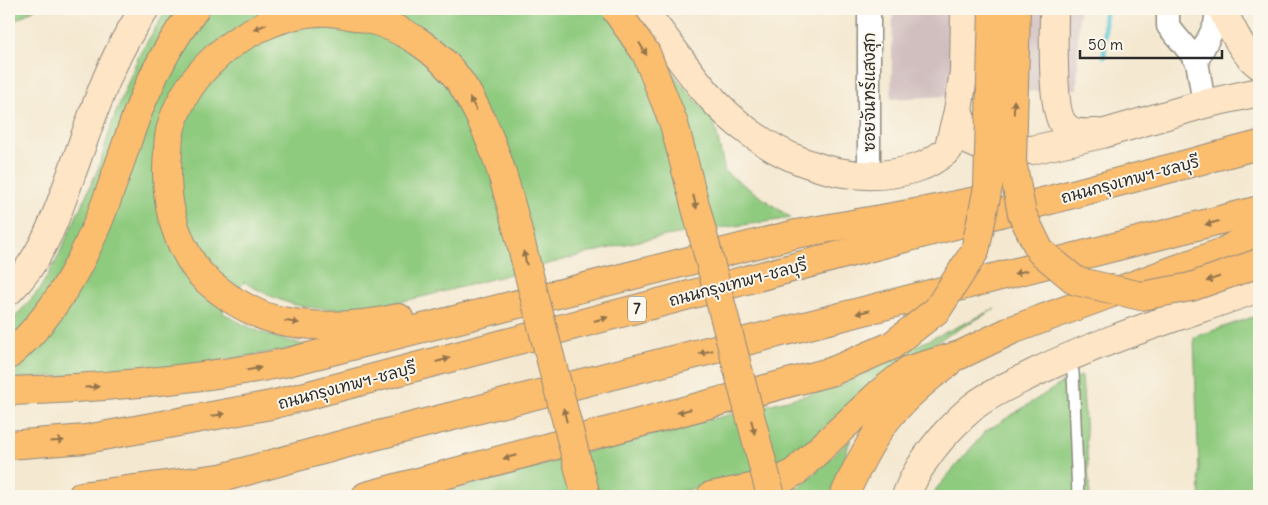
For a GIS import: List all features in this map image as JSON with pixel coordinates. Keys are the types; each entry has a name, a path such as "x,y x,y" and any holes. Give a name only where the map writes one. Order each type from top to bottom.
{"highway":[{"path":"9,355 32,334 59,299 73,276 104,207 145,95 166,54 195,9"},
{"path":"615,9 646,54 674,124 771,496"},
{"path":"366,496 833,371 891,346 937,310 975,252 988,187 993,9"},
{"path":"1016,9 1012,161 1022,214 1040,251 1076,281 1140,296 1191,287 1259,263"},
{"path":"586,496 518,233 494,152 483,122 459,80 444,63 403,32 380,22 327,12 303,14 274,21 246,34 216,57 192,84 181,102 171,128 165,177 170,211 177,233 198,271 231,299 247,309 272,319 304,324 350,326 391,320 447,307 633,260 709,247 750,244"},
{"path":"9,391 155,382 226,374 284,363 750,244 970,203 1259,130"},
{"name":"ถนนกรุงเทพฯ-ชลบุรี","path":"9,445 86,439 271,405 1259,145"},
{"path":"82,496 221,478 359,440 1259,210"},
{"path":"711,496 776,483 795,472 881,392 909,370 960,354 1012,330 1222,252 1259,231"},
{"path":"844,496 859,463 892,413 928,378 960,354"}],"main road":[{"path":"9,291 26,272 52,224 109,73 123,43 144,9"},
{"path":"642,9 708,94 735,121 754,136 782,153 803,162 840,173 869,176 898,174 924,166 948,150 958,111 964,71 965,9"},
{"path":"1054,9 1055,77 1060,118 1063,125 1072,131 1102,134"},
{"path":"1222,9 1251,59 1259,65"},
{"path":"958,111 969,140 983,147 1032,150 1102,134 1204,104 1259,92"},
{"path":"906,496 925,459 975,406 993,393 1071,355 1259,288"}],"street":[{"name":"ซอยจันทร์แสงสุก","path":"869,9 869,176"},
{"path":"1168,9 1168,26 1197,61 1204,104"},
{"path":"1197,61 1216,25 1217,9"}],"lane":[{"path":"1073,372 1078,496"}],"shaded area":[{"path":"893,9 1079,9 1077,89 891,99"}],"green space":[{"path":"9,9 35,9 9,24"},
{"path":"167,9 630,9 679,81 714,121 725,172 791,218 688,232 626,244 423,297 360,308 338,309 296,305 282,301 244,282 222,312 264,333 309,346 174,368 9,379 9,324 39,290 56,261 98,169 113,120 139,55"},
{"path":"995,309 916,353 851,401 808,443 781,461 716,484 660,496 434,496 611,445 838,387 916,346"},
{"path":"1259,315 1259,496 1200,496 1194,337"},
{"path":"1082,376 1090,496 934,496 936,489 985,432 1062,383"},
{"path":"851,439 830,496 765,496 799,488"}],"waterway":[{"path":"1104,56 1105,9"}]}
